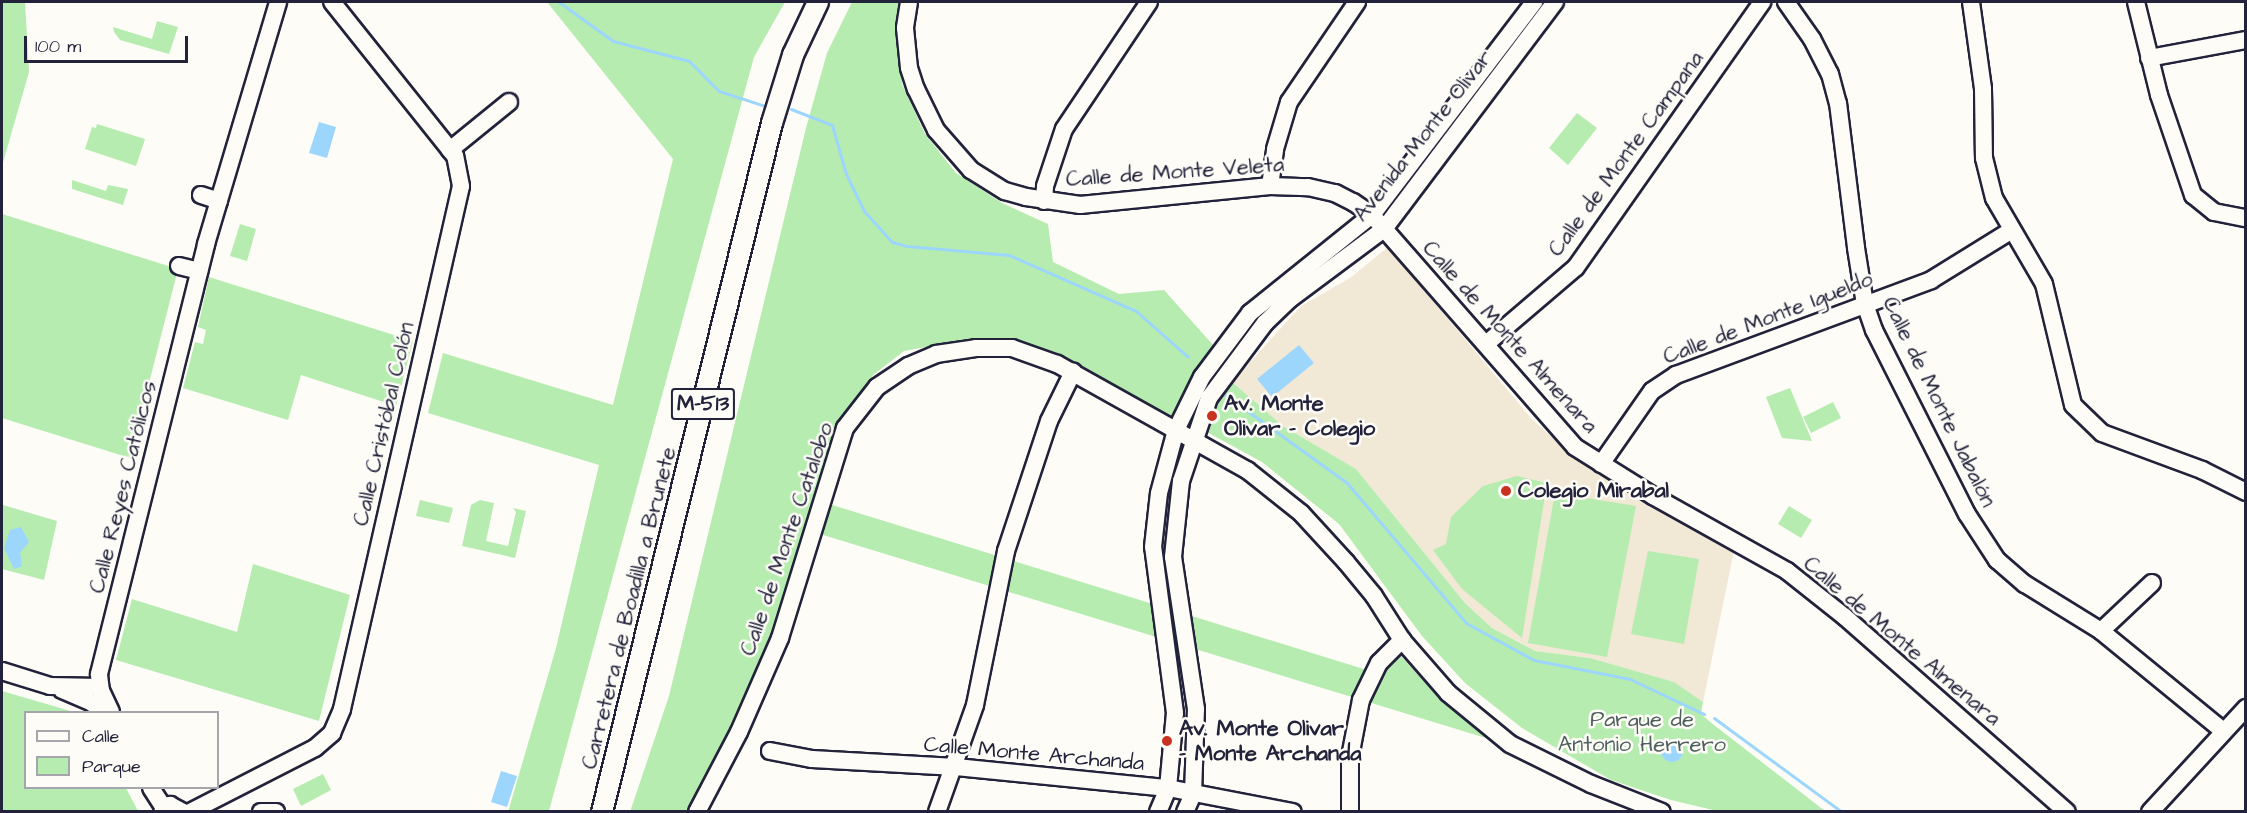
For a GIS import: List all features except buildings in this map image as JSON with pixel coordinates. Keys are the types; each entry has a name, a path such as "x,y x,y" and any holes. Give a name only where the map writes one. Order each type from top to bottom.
{"main road":[{"name":"Carretera de Boadilla a Brunete","path":"602,812 772,123 793,56 818,2"}],"street":[{"name":"Calle Reyes Católicos","path":"100,689 104,656 199,271 278,2"},
{"name":"Calle Cristóbal Colón","path":"190,812 315,748 332,733 342,709 461,186 450,150 332,2"},
{"name":"Calle de Monte Veleta","path":"909,2 905,28 909,68 936,130 971,170 1005,190 1044,201 1110,204 1270,186 1308,187 1335,193 1372,215 1384,229"},
{"path":"1044,201 1044,186 1064,129 1149,2"},
{"path":"1270,186 1275,149 1289,102 1357,2"},
{"name":"Avenida Monte Olivar","path":"1158,812 1168,788 1175,713 1153,547 1159,494 1176,430 1202,377 1250,313 1372,215 1534,12 1556,2"},
{"name":"Calle de Monte Campana","path":"1486,344 1576,267 1762,2"},
{"name":"Calle de Monte Jabalón","path":"1786,2 1812,39 1830,75 1838,103 1865,304 1874,330 1967,514 1997,560 2025,584 2101,631 2222,730"},
{"path":"1971,2 1983,89 1984,158 1994,198 2044,284 2073,405 2102,433 2202,470 2246,492"},
{"path":"2136,2 2149,58 2193,195 2214,212 2246,218"},
{"name":"Avenida Monte Olivar","path":"1185,812 1192,794 1196,708 1173,557 1180,482 1209,399 1265,323 1290,299 1384,229 1534,12"},
{"path":"2149,58 2246,40"},
{"path":"450,150 509,102"},
{"path":"201,195 219,201"},
{"name":"Calle de Monte Almenara","path":"1384,229 1575,447 1601,465 1787,571 1845,617 2067,812"},
{"name":"Calle de Monte Igueldo","path":"1601,465 1652,391 1676,375 1931,280 2012,231"},
{"path":"179,266 199,271"},
{"name":"Calle de Monte Catalobo","path":"697,812 739,732 780,638 845,428 877,387 908,366 936,354 976,348 1012,348 1073,372 1247,471 1301,513 1374,596 1402,640 1448,693 1510,744 1591,784 1662,812"},
{"path":"937,812 956,767 975,705 1006,551 1049,421 1073,372"},
{"path":"2101,631 2152,583"},
{"path":"1350,812 1350,757 1361,700 1380,663 1402,640"},
{"path":"75,691 88,679 104,656"},
{"path":"2,671 75,691 100,689 111,711"},
{"path":"75,691 102,711"},
{"path":"2150,812 2222,730 2246,708"},
{"name":"Calle Monte Archanda","path":"770,751 822,760 956,767 1168,788 1293,812"},
{"path":"152,789 163,810 176,805 183,812"},
{"path":"261,812 276,812"}],"shaded area":[{"name":"Colegio Mirabal","path":"1388,247 1530,417 1571,455 1735,546 1703,702 1673,682 1590,658 1535,651 1492,628 1465,603 1356,469 1283,426 1232,382 1301,306 1350,278"}],"green space":[{"path":"2,2 25,2 29,72 2,166"},
{"path":"547,2 785,2 754,57 549,811 508,812 556,648 599,465 428,413 443,353 613,405 673,159"},
{"path":"852,2 902,2 898,25 902,84 925,134 956,173 1002,203 1048,224 1053,262 1119,294 1164,290 1213,345 1171,419 1014,338 959,341 904,351 873,375 839,420 776,633 689,811 630,812 669,696 806,128 827,53"},
{"path":"157,21 178,27 169,54 120,40 113,27 152,39"},
{"path":"1577,113 1597,128 1568,165 1549,148"},
{"path":"97,124 145,139 136,166 85,149 92,127 96,128"},
{"path":"72,180 106,191 108,185 128,189 123,205 72,189"},
{"path":"2,214 178,269 130,458 2,418"},
{"path":"240,224 256,229 247,261 230,256"},
{"path":"209,277 413,341 396,406 301,375 288,420 183,388 195,342 203,344 206,330 198,327"},
{"name":"Parque de Antonio Herrero","path":"1232,382 1283,426 1356,469 1465,603 1492,628 1535,651 1590,658 1674,682 1703,702 1701,714 1825,811 1717,811 1671,800 1611,780 1522,728 1465,683 1422,636 1339,524 1262,462 1205,431 1214,405"},
{"path":"1790,388 1812,441 1782,438 1766,397"},
{"path":"1833,402 1841,418 1811,433 1803,417"},
{"path":"1517,476 1547,483 1522,638 1462,589 1433,550 1446,544 1451,517 1483,486"},
{"path":"1555,493 1636,506 1607,657 1528,643"},
{"path":"420,500 453,508 449,523 416,516"},
{"path":"480,500 494,503 486,541 508,546 516,512 513,508 526,511 515,558 462,546 471,505"},
{"path":"829,504 1383,675 1401,656 1436,695 1489,739 820,534"},
{"path":"3,505 57,521 44,580 2,569"},
{"path":"1789,506 1812,520 1801,538 1778,524"},
{"path":"1648,551 1699,559 1684,644 1631,634"},
{"path":"253,564 350,595 319,721 116,660 132,599 237,632"},
{"path":"2,691 71,711 24,711 24,789 127,789 138,811 2,811"},
{"path":"323,774 331,790 301,806 293,789"}],"water":[{"path":"319,122 336,127 327,158 309,153"},
{"path":"1299,345 1314,363 1272,397 1257,379"},
{"path":"21,527 29,542 20,553 22,566 14,569 4,548 10,530"},
{"path":"1672,740 1680,743 1683,751 1680,759 1672,762 1664,759 1661,751 1664,743"},
{"path":"501,771 517,776 507,807 491,802"}],"waterway":[{"path":"559,2 613,41 689,61 719,91 765,106"},
{"path":"791,109 832,125 846,174 864,211 892,242 907,246 1009,255 1136,311 1188,357"},
{"path":"1220,391 1347,483 1466,623 1534,660 1630,679 1704,714"},
{"path":"1714,718 1842,812"}],"place":[{"name":"Av. Monte Olivar - Colegio","path":"1212,416"},
{"name":"Colegio Mirabal","path":"1506,491"},
{"name":"Av. Monte Olivar - Monte Archanda","path":"1167,741"}]}
